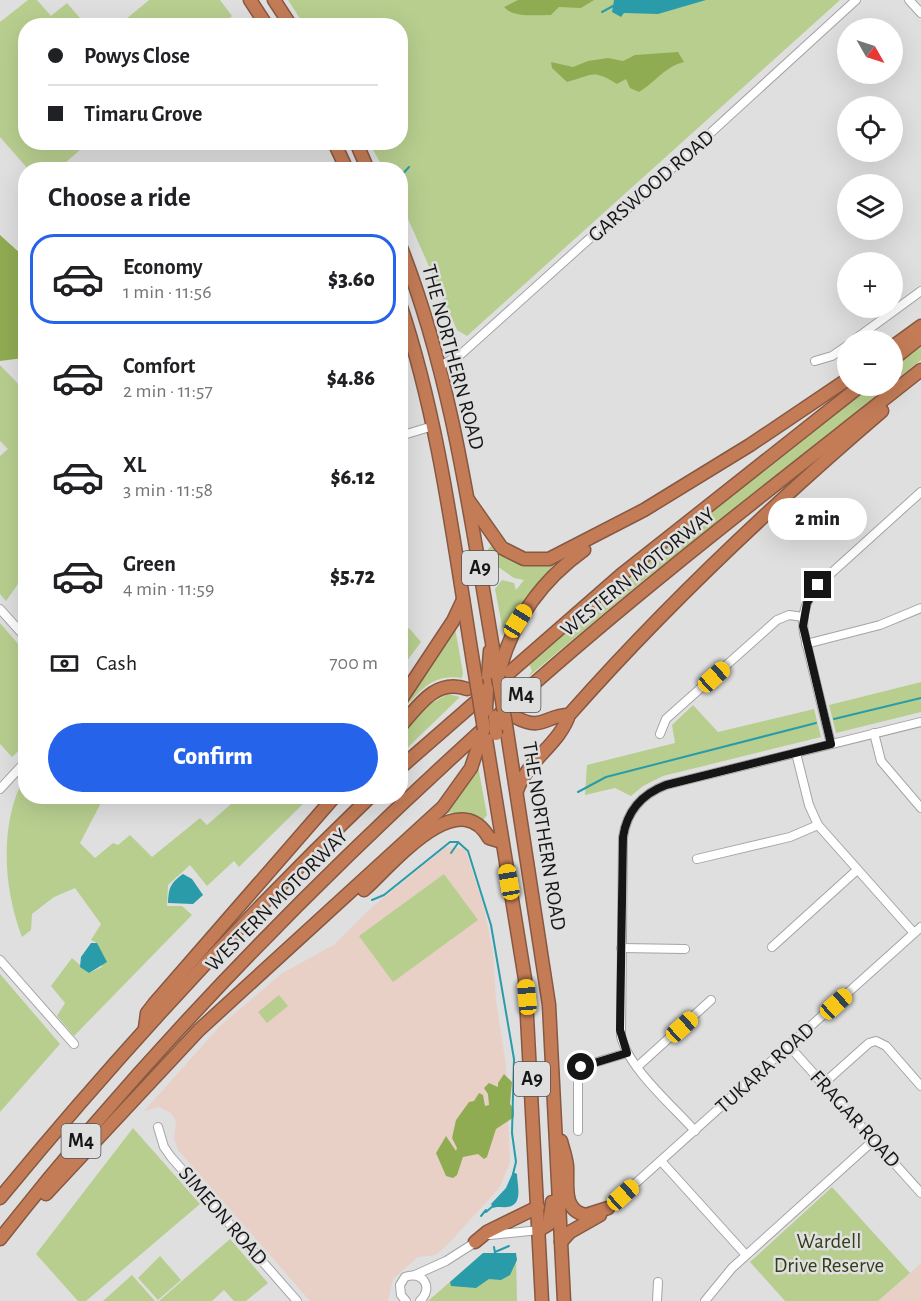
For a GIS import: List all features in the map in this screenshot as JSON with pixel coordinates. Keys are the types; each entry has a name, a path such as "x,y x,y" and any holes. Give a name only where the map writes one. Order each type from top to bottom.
{"highway":[{"path":"250,0 262,18"},
{"path":"274,0 286,18"},
{"name":"THE NORTHERN ROAD","path":"408,269 440,366 469,501 491,638 487,674 495,732 489,758 525,979 542,1301"},
{"path":"903,339 921,326"},
{"name":"THE NORTHERN ROAD","path":"408,330 421,372 433,426 471,650 487,674 495,732 511,755 517,791 545,968 564,1301"},
{"path":"903,351 921,337"},
{"path":"517,791 526,770 565,727 569,715 645,632 717,558 910,387 920,371"},
{"name":"WESTERN MOTORWAY","path":"408,798 616,613 920,371"},
{"name":"M4","path":"469,501 483,518 494,540 502,548 524,559 549,559 603,530 611,529 750,445 837,386"},
{"name":"WESTERN MOTORWAY","path":"408,761 621,575 847,396"},
{"name":"M4","path":"487,674 518,621 546,582 573,557 607,535 611,529"},
{"name":"A9","path":"408,688 453,621 463,599"},
{"path":"164,1068 222,1006 443,807 495,732 495,717 487,689 487,674 435,690 408,719"},
{"path":"495,732 537,725 552,721 560,715 569,715"},
{"path":"145,1028 147,1013 328,804"},
{"name":"WESTERN MOTORWAY","path":"0,1198 145,1028 269,897 363,804"},
{"name":"WESTERN MOTORWAY","path":"4,1234 96,1123 203,1004 337,866 401,804"},
{"name":"M4","path":"4,1234 20,1224 164,1068 439,825 452,819 469,820 481,826 489,838 502,842"},
{"path":"555,1117 567,1162 568,1202 571,1208 586,1215 608,1208"},
{"path":"539,1230 547,1227 552,1215 551,1156 555,1117"},
{"path":"476,1242 487,1232 538,1207"},
{"path":"561,1242 570,1232 595,1219 608,1208"},
{"path":"539,1230 548,1233 556,1241 563,1268"}],"street":[{"name":"GARSWOOD ROAD","path":"440,366 460,355 598,231 613,222 856,0"},
{"path":"909,0 921,14"},
{"path":"868,330 921,291"},
{"path":"815,361 827,358 837,352"},
{"path":"408,434 433,426"},
{"path":"831,744 806,644 803,616 808,598 818,585 921,492"},
{"path":"806,644 880,625 921,608"},
{"path":"0,609 18,629"},
{"path":"660,734 666,719 777,620 789,615 803,616"},
{"path":"695,1131 637,1067 627,1053 620,1030 623,837 627,821 637,803 647,794 666,785 921,722"},
{"path":"874,733 881,761 921,808"},
{"path":"796,753 809,805 818,825 914,933"},
{"path":"0,789 18,770"},
{"path":"697,859 784,838 818,825"},
{"path":"772,947 858,870"},
{"name":"TUKARA ROAD","path":"608,1208 921,927"},
{"path":"621,948 685,949"},
{"path":"0,960 74,1044"},
{"path":"637,1067 711,1000"},
{"path":"823,1084 869,1043 876,1041 885,1046 921,1086"},
{"name":"FRAGAR ROAD","path":"789,1046 921,1193"},
{"path":"578,1131 578,1070 583,1066 627,1053"},
{"name":"SIMEON ROAD","path":"158,1127 164,1147 171,1158 297,1301"},
{"path":"708,1300 746,1255 873,1140"},
{"path":"661,1161 746,1255"},
{"path":"398,1301 403,1280 446,1261 476,1242 497,1233 539,1230"},
{"path":"420,1301 432,1275 446,1261"},
{"path":"415,1275 423,1279 427,1289"},
{"path":"657,1301 658,1282"},
{"path":"399,1292 406,1301"}],"shaded area":[{"path":"446,847 465,849 484,907 493,952 496,1001 506,1066 510,1162 500,1187 450,1242 436,1255 418,1257 393,1279 388,1301 310,1301 178,1150 174,1138 176,1121 171,1113 159,1107 144,1111 221,1025 281,974 335,944 371,908"},
{"path":"921,1263 921,1301 878,1301 910,1273"}],"green space":[{"path":"28,0 37,0 51,16 67,3 80,18 18,18 18,150 80,150 66,162 22,162 0,137 0,22"},
{"path":"149,0 220,0 232,16 230,18 127,18"},
{"path":"288,0 840,0 467,336 457,330 408,219 408,162 380,162 373,150 408,150 408,18 300,18"},
{"path":"518,0 594,0 581,8 559,7 551,15 513,13 504,7"},
{"path":"678,52 684,62 665,71 639,92 630,88 626,79 617,84 602,76 592,75 567,82 552,68 551,62 573,67 588,61 608,58 623,61 635,55"},
{"path":"0,235 18,251 18,359 0,361"},
{"path":"921,343 921,360 903,374 903,357"},
{"path":"0,365 18,384 18,584 6,601 0,594 0,456 8,449 0,441"},
{"path":"854,396 876,396 640,583 528,677 532,671 529,664 539,652 631,573"},
{"path":"491,546 506,557 530,564 557,561 529,593 504,636 495,589 502,580 514,583 516,590 524,580 514,578 490,561 488,549"},
{"path":"0,623 18,644 18,751 12,757 0,744"},
{"path":"455,628 462,678 451,677 434,682 426,686 408,705"},
{"path":"408,629 421,642 408,660"},
{"path":"921,682 921,712 836,733 829,705"},
{"path":"448,694 460,697 408,747 408,728 428,705"},
{"path":"693,705 718,732 814,709 821,737 663,776 643,786 631,796 615,788 585,795 587,765 675,743 672,725"},
{"path":"478,766 487,815 483,820 468,812 445,813 444,811 462,792"},
{"path":"18,792 18,804 100,804 80,843 95,858 113,843 118,845 130,835 152,857 200,818 207,825 231,804 303,804 239,867 234,861 207,886 190,865 168,885 167,906 182,906 192,915 74,1036 57,1016 65,1003 51,986 72,958 89,973 102,967 97,943 91,940 101,924 75,888 54,897 32,914 31,930 22,937 11,896 7,854 11,813"},
{"path":"444,874 478,920 393,982 359,936"},
{"path":"0,974 60,1044 0,1112"},
{"path":"279,995 288,1006 267,1023 258,1012"},
{"path":"504,1074 512,1082 510,1104 514,1109 514,1117 496,1129 487,1157 484,1159 478,1154 463,1157 457,1175 453,1178 446,1176 436,1153 446,1136 456,1151 457,1148 452,1138 456,1120 479,1093 483,1095 485,1106 489,1105 488,1094 484,1088 489,1083 498,1087"},
{"path":"133,1128 200,1204 86,1301 78,1301 36,1254"},
{"name":"Wardell Drive Reserve","path":"832,1187 910,1273 878,1301 785,1301 750,1262"},
{"path":"230,1239 268,1283 246,1301 234,1301 224,1290 212,1301 159,1301"},
{"path":"516,1254 517,1301 428,1301 481,1255"},
{"path":"160,1256 181,1280 158,1300 138,1278"},
{"path":"132,1275 155,1301 103,1301"}],"water":[{"path":"614,0 706,0 658,14 624,13 621,17 612,12"},
{"path":"183,874 192,879 203,895 193,904 168,903 171,887"},
{"path":"91,943 97,943 107,962 89,973 80,967 81,957"},
{"path":"513,1172 517,1174 518,1199 516,1203 512,1206 493,1208 491,1204 506,1188"},
{"path":"483,1253 516,1253 517,1260 510,1275 501,1280 489,1279 476,1288 451,1286 450,1282"}],"waterway":[{"path":"602,12 613,6"},
{"path":"834,719 921,698"},
{"path":"578,792 606,777 816,723"},
{"path":"372,900 384,895 450,842 458,842 468,851 491,925 514,1059 512,1133 516,1162 513,1174"},
{"path":"451,853 458,843"},
{"path":"486,1212 493,1206"},
{"path":"481,1216 486,1210"},
{"path":"495,1252 509,1246"},
{"path":"494,1247 495,1253"}],"route":[{"path":"581,1067 627,1053 621,1041 620,1030 623,837 627,821 637,803 647,794 666,785 831,744 802,621 807,603 818,585"}]}
